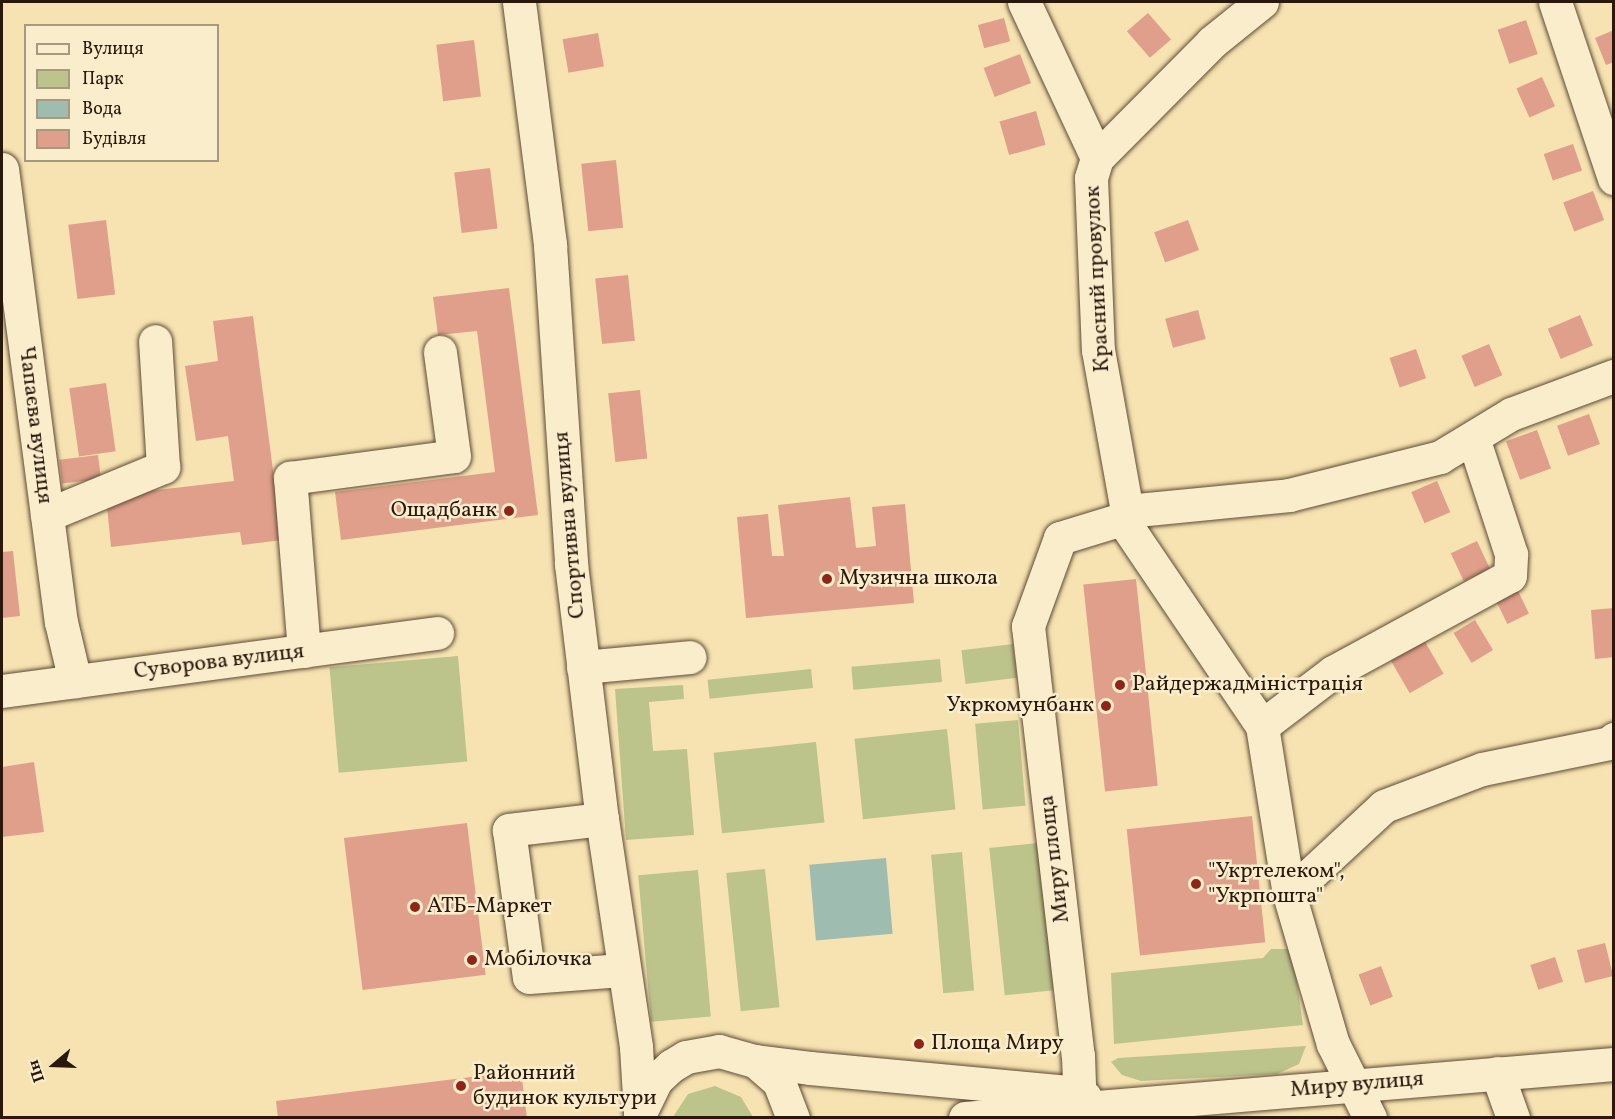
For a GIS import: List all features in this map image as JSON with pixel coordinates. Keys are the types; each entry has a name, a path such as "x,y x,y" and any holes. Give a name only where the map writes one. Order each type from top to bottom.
{"street":[{"name":"Спортивна вулиця","path":"519,2 550,245 571,564 622,970 636,1047 640,1115"},
{"name":"Красний провулок","path":"1024,2 1097,158 1091,177 1098,350 1124,515"},
{"path":"1097,158 1212,42 1262,2"},
{"path":"1555,2 1614,178"},
{"name":"Чапаєва вулиця","path":"2,169 61,622 75,681"},
{"path":"47,515 163,467 155,341"},
{"path":"304,651 290,478 454,456 440,352"},
{"path":"1370,1118 1333,1044 1289,894 1262,726 1124,515 1289,495 1440,457 1511,414 1614,376"},
{"path":"1262,726 1334,672 1510,576 1511,554 1473,438"},
{"name":"Миру площа","path":"1090,1100 1078,1055 1028,626 1060,538 1124,515"},
{"name":"Суворова вулиця","path":"2,691 437,633"},
{"path":"584,668 690,657"},
{"path":"1289,894 1384,806 1482,769 1610,743 1614,739"},
{"path":"602,819 508,830 529,977 622,970"},
{"path":"636,1047 683,1058 719,1051 755,1061 1090,1100"},
{"path":"640,1115 656,1080 683,1058"},
{"path":"755,1061 779,1082 793,1118"},
{"name":"Миру вулиця","path":"1090,1100 1352,1085 1614,1064"},
{"path":"1497,1073 1513,1118"},
{"path":"965,1118 1090,1100"}],"green space":[{"path":"1013,644 1017,678 966,684 961,650"},
{"path":"458,656 467,762 339,773 329,667"},
{"path":"940,659 942,682 853,690 851,667"},
{"path":"811,669 813,688 710,699 708,680"},
{"path":"683,685 684,699 649,702 653,751 687,749 694,835 626,840 615,689"},
{"path":"1018,720 1025,806 983,809 975,724"},
{"path":"947,729 955,810 863,819 855,739"},
{"path":"816,742 824,823 722,833 714,753"},
{"path":"1038,843 1053,990 1005,995 989,848"},
{"path":"962,852 974,990 943,993 931,855"},
{"path":"765,869 780,1007 741,1011 726,873"},
{"path":"698,870 711,1016 651,1022 638,875"},
{"path":"1271,949 1287,949 1293,957 1303,1025 1114,1044 1111,973 1263,958"},
{"path":"1306,1046 1299,1064 1277,1074 1141,1081 1122,1075 1111,1062 1118,1058"},
{"path":"715,1086 741,1097 753,1117 673,1117 688,1094"}],"water":[{"path":"886,858 893,934 816,940 809,865"}],"building":[{"path":"1148,13 1171,39 1150,58 1127,31"},
{"path":"1004,18 1010,41 984,48 978,25"},
{"path":"1526,20 1538,54 1509,64 1498,30"},
{"path":"1614,30 1614,62 1606,65 1595,38"},
{"path":"598,33 604,66 568,73 563,39"},
{"path":"474,40 481,97 443,101 436,45"},
{"path":"1020,54 1031,83 995,97 984,68"},
{"path":"1542,77 1555,106 1529,118 1516,88"},
{"path":"1036,111 1046,145 1009,155 999,121"},
{"path":"1573,144 1582,170 1553,181 1544,154"},
{"path":"616,160 623,228 588,231 581,164"},
{"path":"490,168 497,229 462,233 454,172"},
{"path":"1593,191 1604,220 1574,231 1563,202"},
{"path":"106,220 115,294 77,299 68,225"},
{"path":"1188,220 1199,250 1165,262 1154,232"},
{"path":"628,275 635,341 602,344 595,278"},
{"path":"509,288 538,515 341,540 335,492 495,472 477,331 438,335 433,297"},
{"path":"1198,310 1206,339 1173,348 1165,319"},
{"path":"1580,315 1593,345 1561,359 1548,329"},
{"path":"253,316 282,540 242,545 240,532 111,547 106,496 234,481 228,436 196,441 185,366 218,361 213,321"},
{"path":"1489,344 1502,375 1475,387 1461,356"},
{"path":"1416,349 1426,378 1400,387 1390,358"},
{"path":"106,383 116,451 79,456 69,388"},
{"path":"640,390 647,459 615,462 608,393"},
{"path":"1589,414 1600,444 1568,456 1557,426"},
{"path":"1537,430 1551,469 1520,480 1506,441"},
{"path":"98,455 101,479 62,484 59,460"},
{"path":"1437,481 1450,512 1425,523 1411,492"},
{"name":"Музична школа","path":"850,497 856,548 876,546 872,507 905,504 914,603 746,618 737,517 768,514 772,556 784,556 778,505"},
{"path":"1477,541 1490,569 1464,581 1451,553"},
{"path":"13,551 20,616 2,618 2,552"},
{"name":"Райдержадміністрація","path":"1136,579 1158,786 1105,791 1083,585"},
{"path":"1518,591 1529,613 1507,624 1496,602"},
{"path":"1614,608 1614,657 1595,659 1591,610"},
{"path":"1475,620 1493,650 1472,663 1454,633"},
{"path":"1424,640 1444,674 1410,693 1390,660"},
{"path":"34,762 44,832 2,837 2,767"},
{"name":"\"Укртелеком\", \"Укрпошта\"","path":"1252,816 1265,942 1140,955 1127,829"},
{"name":"АТБ-Маркет","path":"467,823 486,975 363,990 344,838"},
{"path":"1605,943 1613,976 1585,983 1577,950"},
{"path":"1555,957 1563,982 1538,990 1530,965"},
{"path":"1381,966 1393,997 1370,1005 1359,975"},
{"name":"Районний будинок культури","path":"521,1071 527,1118 278,1118 276,1101"}],"place":[{"name":"Ощадбанк","path":"509,511"},
{"name":"Музична школа","path":"827,579"},
{"name":"Райдержадміністрація","path":"1120,685"},
{"name":"Укркомунбанк","path":"1106,706"},
{"name":"\"Укртелеком\", \"Укрпошта\"","path":"1196,884"},
{"name":"АТБ-Маркет","path":"415,907"},
{"name":"Мобілочка","path":"472,960"},
{"name":"Площа Миру","path":"919,1044"},
{"name":"Районний будинок культури","path":"461,1086"}]}
